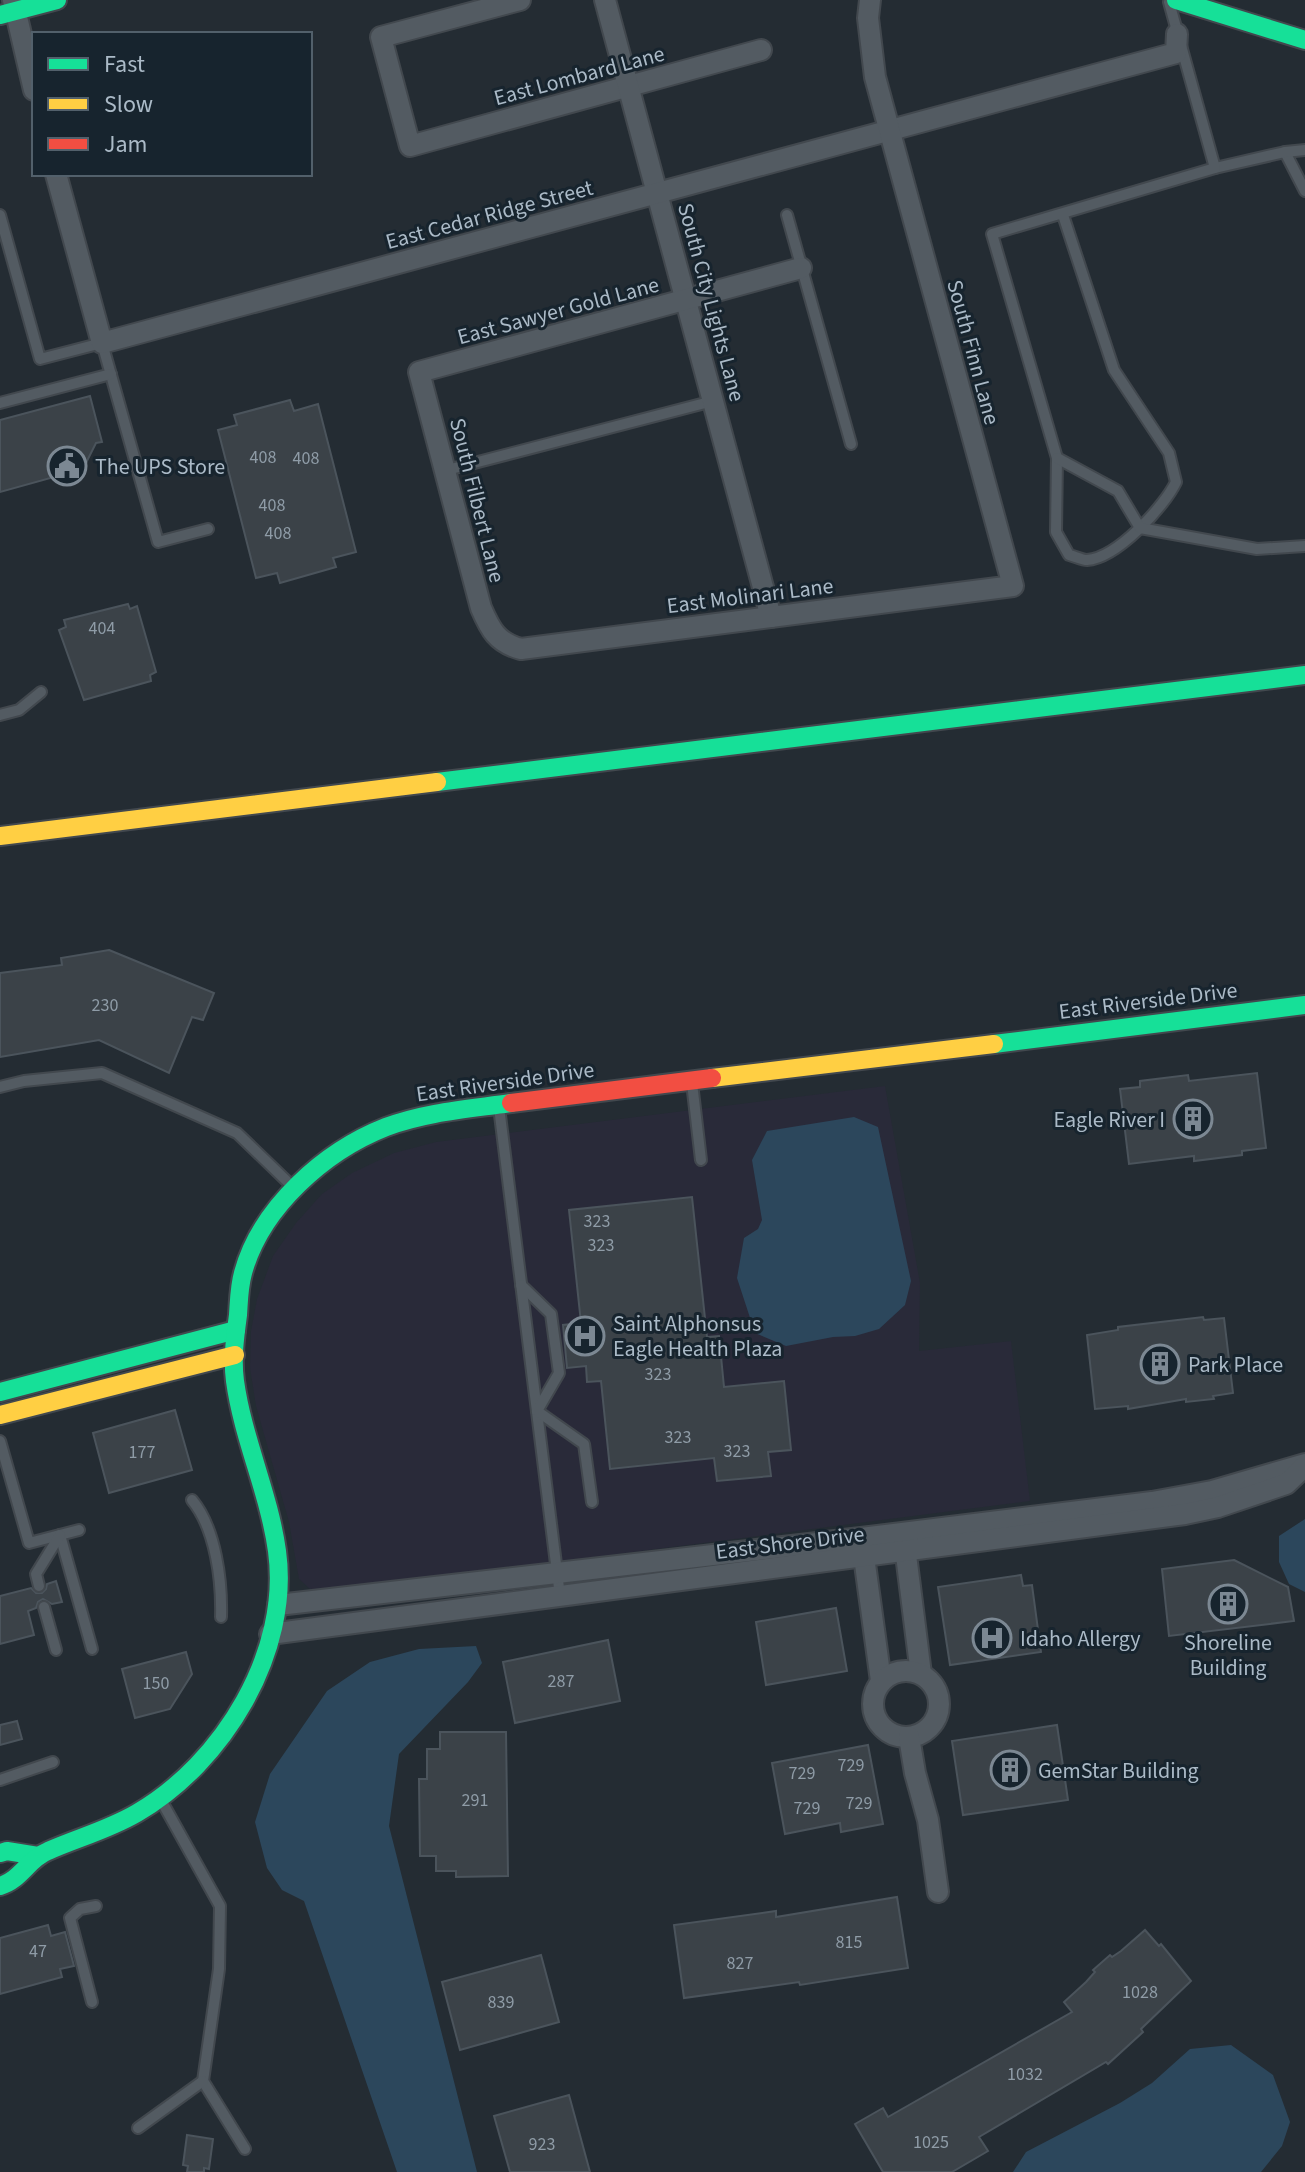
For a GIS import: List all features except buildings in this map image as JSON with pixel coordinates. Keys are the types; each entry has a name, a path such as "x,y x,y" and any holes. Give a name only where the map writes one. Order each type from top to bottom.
{"main road":[{"path":"10,9 57,0"},
{"path":"1176,0 1305,40"},
{"path":"0,836 1305,675"},
{"name":"East Riverside Drive","path":"0,1886 13,1883 38,1856 111,1827 160,1798 194,1771 227,1731 248,1693 278,1605 276,1544 270,1512 239,1407 235,1355 242,1275 259,1236 293,1187 334,1153 370,1132 405,1119 1305,1005"},
{"path":"0,1392 236,1330"},
{"path":"0,1415 235,1355"},
{"name":"East Riverside Drive","path":"0,1853 7,1851 38,1856"}],"street":[{"name":"East Lombard Lane","path":"520,0 381,37 410,146 761,50"},
{"name":"South City Lights Lane","path":"605,0 771,617"},
{"name":"South Finn Lane","path":"870,0 868,18 875,77 1013,586"},
{"path":"10,9 32,83"},
{"name":"East Cedar Ridge Street","path":"102,343 1176,53 1177,34"},
{"path":"57,176 102,343"},
{"name":"East Sawyer Gold Lane","path":"419,372 801,268"},
{"name":"South Filbert Lane","path":"419,372 481,608 496,637"},
{"name":"East Molinari Lane","path":"496,637 506,645 521,649 1013,586"},
{"name":"East Shore Drive","path":"278,1605 557,1574 1185,1514 1218,1507 1286,1484 1305,1465"},
{"path":"904,1542 921,1674"},
{"path":"862,1547 881,1681 873,1699 876,1719 891,1734 909,1737 922,1734 930,1727 939,1709 936,1688 921,1674 900,1671 881,1681"},
{"name":"East Shore Drive","path":"270,1634 560,1596 862,1547"},
{"path":"909,1737 928,1820 938,1892"}],"lane":[{"path":"1168,0 1215,168"},
{"path":"1063,215 1114,370 1169,453 1176,482 1170,496 1140,528 1109,552 1087,560 1069,555 1056,532 1057,458 992,234 1215,168 1305,150"},
{"path":"1285,152 1305,191"},
{"path":"0,215 40,359 102,343 158,542 208,529"},
{"path":"787,215 851,444"},
{"path":"0,403 111,374"},
{"path":"447,470 713,401"},
{"path":"1057,458 1118,491 1140,528 1257,549 1305,546"},
{"path":"0,715 19,710 41,692"},
{"path":"0,1087 24,1081 102,1073 237,1133 293,1187"},
{"path":"692,1081 701,1160"},
{"path":"498,1105 560,1596"},
{"path":"521,1285 551,1314 559,1373 537,1411"},
{"path":"537,1411 584,1444 592,1502"},
{"path":"0,1441 29,1543 79,1530"},
{"path":"192,1500 203,1513 215,1554 222,1585 221,1617"},
{"path":"39,1586 36,1574 60,1535"},
{"path":"60,1535 92,1649"},
{"path":"44,1607 56,1650"},
{"path":"0,1780 53,1762"},
{"path":"160,1798 220,1906 219,1969 203,2081 245,2149"},
{"path":"92,2002 70,1918 80,1909 96,1906"},
{"path":"138,2128 203,2081"}],"shaded area":[{"name":"Saint Alphonsus Eagle Health Plaza","path":"885,1086 920,1283 919,1351 1011,1341 1030,1501 321,1592 310,1589 299,1579 289,1522 256,1406 250,1368 251,1331 257,1299 273,1256 296,1223 322,1194 352,1173 394,1153 436,1142"},
{"path":"854,1117 878,1127 911,1281 905,1305 879,1329 855,1336 786,1346 755,1333 737,1278 744,1238 758,1229 762,1220 752,1160 767,1131"},
{"path":"1305,1519 1305,1592 1289,1584 1279,1562 1279,1536"},
{"path":"476,1646 482,1663 468,1682 399,1754 389,1826 477,2172 397,2172 304,1901 282,1890 267,1868 255,1822 270,1774 327,1691 370,1662 419,1649"},
{"path":"1231,2045 1273,2075 1290,2122 1282,2146 1261,2172 1013,2172 1026,2152 1152,2083 1190,2049"}],"traffic: fast":[{"path":"0,15 57,0"},
{"path":"1176,0 1305,40"},
{"path":"437,782 1305,675"},
{"path":"994,1044 1305,1005"},
{"path":"0,1886 14,1879 41,1855 126,1819 168,1792 223,1735 262,1665 273,1628 279,1589 277,1551 239,1403 234,1364 242,1278 264,1226 298,1184 363,1137 416,1118 511,1103"},
{"path":"0,1392 236,1330"},
{"path":"0,1853 7,1851 38,1856"}],"traffic: slow":[{"path":"0,836 437,782"},
{"path":"712,1078 994,1044"},
{"path":"0,1415 235,1355"}],"traffic: jam":[{"path":"511,1103 712,1078"}],"place":[{"name":"The UPS Store","path":"67,466"},
{"name":"Eagle River I","path":"1193,1119"},
{"name":"Saint Alphonsus Eagle Health Plaza","path":"585,1336"},
{"name":"Park Place","path":"1160,1364"},
{"name":"Shoreline Building","path":"1228,1604"},
{"name":"Idaho Allergy","path":"992,1638"},
{"name":"GemStar Building","path":"1010,1770"}]}
